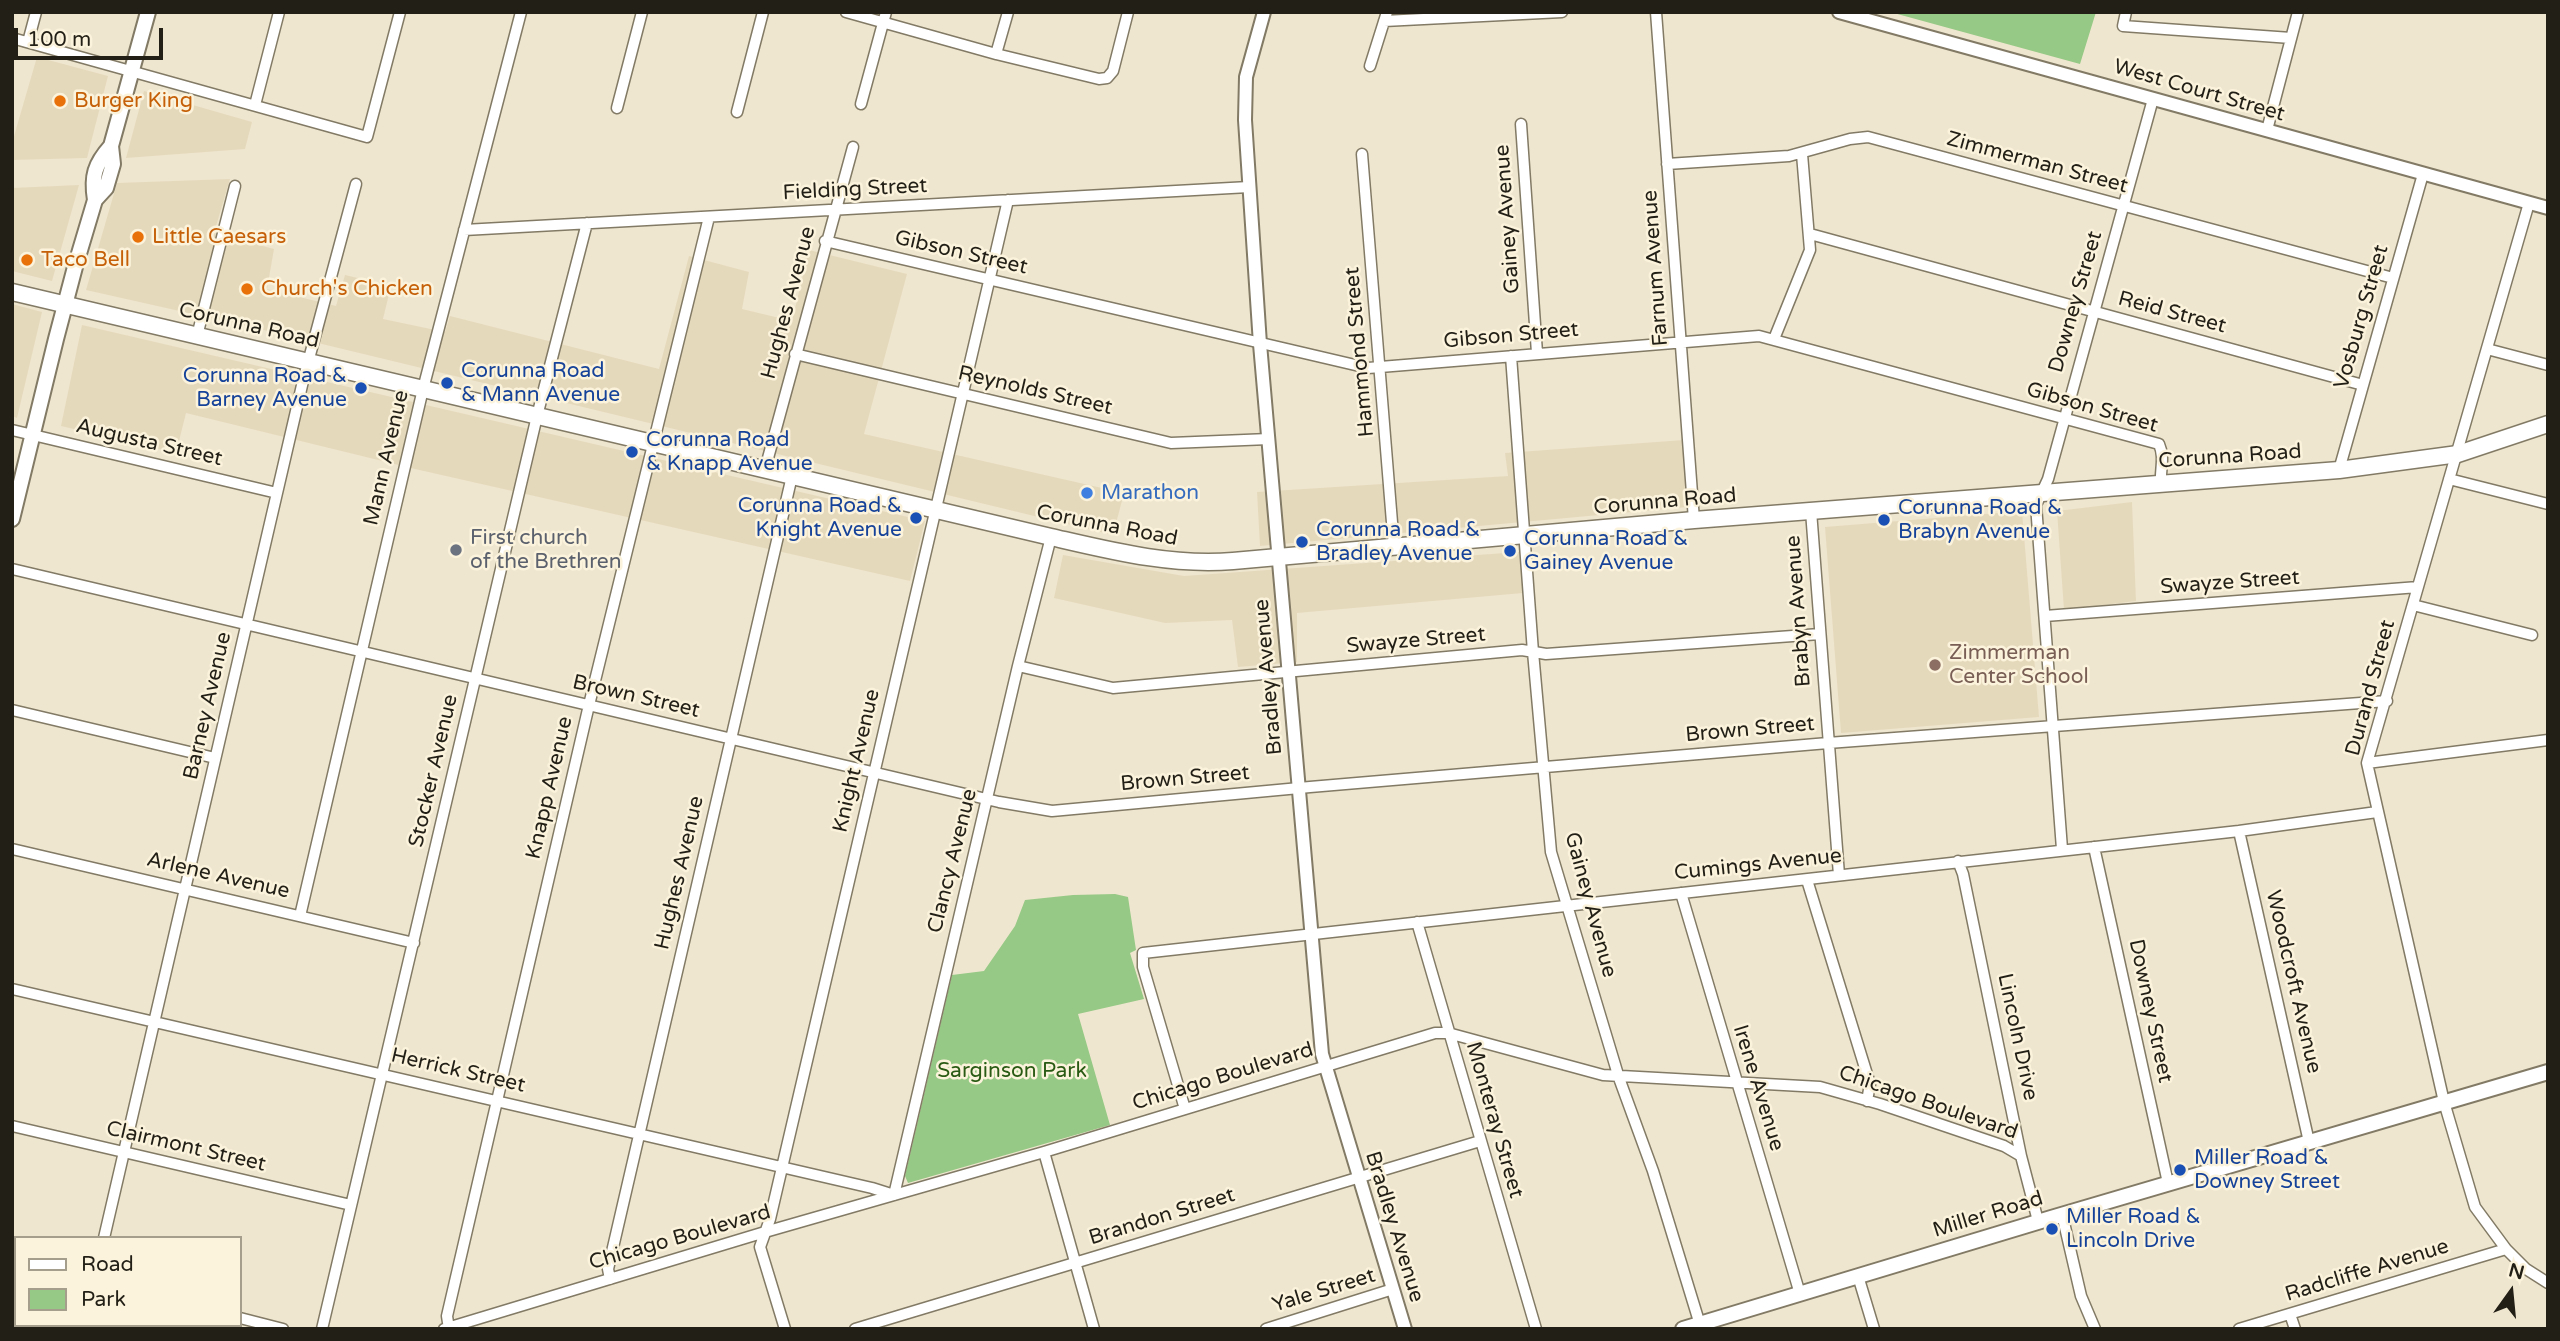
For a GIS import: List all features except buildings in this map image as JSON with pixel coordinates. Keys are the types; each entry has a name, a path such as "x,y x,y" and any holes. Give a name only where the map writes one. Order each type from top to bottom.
{"main road":[{"path":"12,519 65,304 95,200 106,188 113,164 111,146 148,12"},
{"name":"Corunna Road","path":"12,292 1162,561 1210,563 1694,520 2339,470 2458,454 2548,424"},
{"name":"Miller Road","path":"1683,1329 2062,1214 2548,1072"}],"street":[{"path":"28,42 36,12"},
{"path":"255,105 279,12"},
{"path":"12,38 368,137 400,12"},
{"name":"Mann Avenue","path":"300,916 423,389 521,12"},
{"path":"617,108 642,12"},
{"path":"737,112 764,12"},
{"path":"846,12 885,17 996,54 1099,79 1107,78 1113,71 1128,12"},
{"path":"996,54 1008,12"},
{"name":"Bradley Avenue","path":"1264,12 1246,77 1248,187 1322,1054 1405,1329"},
{"path":"1370,66 1385,16 1562,12"},
{"name":"Farnum Avenue","path":"1656,12 1694,520"},
{"name":"West Court Street","path":"1839,12 2548,208"},
{"path":"2126,12 2123,26 2291,38"},
{"path":"2267,130 2298,12"},
{"path":"861,104 885,17"},
{"name":"Downey Street","path":"2062,849 2036,505 2048,479 2154,99"},
{"name":"Gainey Avenue","path":"1521,124 1537,353"},
{"name":"Zimmerman Street","path":"1667,164 1789,156 1850,139 1868,137 2393,278"},
{"name":"Hughes Avenue","path":"765,469 825,241 853,147"},
{"path":"1774,339 1810,250 1802,153"},
{"name":"Hammond Street","path":"1362,154 1394,547"},
{"name":"Vosburg Street","path":"2339,470 2423,174"},
{"name":"Barney Avenue","path":"104,1236 276,493 308,361 356,184"},
{"path":"197,336 235,186"},
{"name":"Fielding Street","path":"464,230 1248,187"},
{"name":"Knight Avenue","path":"785,1329 760,1247 782,1167 1008,200"},
{"name":"Durand Street","path":"2529,203 2367,763 2444,1102 2475,1207 2505,1249 2526,1269 2548,1283"},
{"name":"Knapp Avenue","path":"447,1328 447,1315 589,705 709,217"},
{"name":"Stocker Avenue","path":"322,1329 537,416 587,223"},
{"name":"Reid Street","path":"1810,234 2363,385"},
{"name":"Gibson Street","path":"825,241 1368,368 1681,342 1759,337 1774,339 2159,444 2164,455 2160,471 2161,483"},
{"path":"2487,349 2548,365"},
{"name":"Reynolds Street","path":"796,354 1171,443 1269,439"},
{"name":"Gainey Avenue","path":"1511,356 1551,852 1619,1077 1653,1171 1700,1326"},
{"name":"Augusta Street","path":"12,430 276,493"},
{"name":"Hughes Avenue","path":"610,1279 608,1269 792,476"},
{"path":"2449,480 2548,504"},
{"name":"Brabyn Avenue","path":"1811,511 1839,875"},
{"name":"Clancy Avenue","path":"894,1195 1018,666 1051,537"},
{"name":"Brown Street","path":"12,569 988,799 1052,811 1828,743 2387,701"},
{"name":"Swayze Street","path":"2045,616 2418,587"},
{"path":"2413,605 2532,635"},
{"name":"Swayze Street","path":"1018,666 1113,688 1522,650 1546,654 1820,634"},
{"path":"12,709 215,758"},
{"path":"2367,763 2548,740"},
{"name":"Cumings Avenue","path":"1185,1109 1143,967 1143,953 2239,831 2377,812"},
{"name":"Woodcroft Avenue","path":"2239,831 2309,1142"},
{"name":"Downey Street","path":"2094,847 2168,1183"},
{"name":"Arlene Avenue","path":"12,849 414,943"},
{"name":"Lincoln Drive","path":"1958,861 1963,874 2021,1156 2038,1222"},
{"path":"1807,880 1870,1084 1867,1101"},
{"name":"Irene Avenue","path":"1681,892 1800,1294"},
{"name":"Monteray Street","path":"1417,922 1536,1329"},
{"name":"Herrick Street","path":"12,989 382,1073 894,1195"},
{"name":"Chicago Boulevard","path":"447,1328 765,1232 1044,1152 1435,1032 1448,1033 1590,1072 1619,1077 1821,1087 2004,1146 2021,1156"},
{"name":"Clairmont Street","path":"12,1126 351,1205"},
{"name":"Brandon Street","path":"855,1329 1480,1141"},
{"path":"1044,1152 1094,1329"},
{"path":"2062,1214 2081,1296 2095,1329"},
{"name":"Radcliffe Avenue","path":"2239,1329 2505,1249"},
{"path":"1858,1276 1874,1329"},
{"name":"Yale Street","path":"1266,1329 1393,1289"},
{"path":"2290,1314 2295,1329"},
{"path":"242,1319 283,1329"}],"shaded area":[{"path":"37,57 108,76 87,158 12,160 12,143"},
{"path":"144,91 252,122 245,149 126,158"},
{"path":"230,179 214,233 274,249 267,289 336,306 345,275 391,286 383,319 445,332 450,316 659,369 689,256 749,272 742,309 792,321 809,250 907,274 864,434 1124,493 1113,535 264,330 86,290 117,183"},
{"path":"79,185 52,281 12,271 12,188"},
{"path":"12,304 42,312 17,418 12,416"},
{"path":"82,325 925,521 910,581 415,469 186,413 176,453 61,426"},
{"path":"1684,440 1687,507 1260,546 1257,492 1508,476 1505,453"},
{"path":"2132,502 2136,601 2064,610 2057,511"},
{"name":"Zimmerman Center School","path":"2022,511 2039,717 1841,733 1825,527"},
{"path":"1519,552 1523,593 1297,613 1297,662 1238,667 1232,620 1165,623 1054,598 1063,555 1184,576"}],"green space":[{"path":"1890,12 2096,12 2080,64"},
{"name":"Sarginson Park","path":"1115,894 1128,897 1136,950 1130,953 1144,999 1078,1014 1110,1125 908,1183 905,1176 952,975 984,971 1015,926 1025,900"}],"place":[{"name":"Burger King","path":"60,101"},
{"name":"Little Caesars","path":"138,237"},
{"name":"Taco Bell","path":"27,260"},
{"name":"Church's Chicken","path":"247,289"},
{"name":"Corunna Road & Mann Avenue","path":"447,383"},
{"name":"Corunna Road & Barney Avenue","path":"361,388"},
{"name":"Corunna Road & Knapp Avenue","path":"632,452"},
{"name":"Marathon","path":"1087,493"},
{"name":"Corunna Road & Knight Avenue","path":"916,518"},
{"name":"Corunna Road & Brabyn Avenue","path":"1884,520"},
{"name":"Corunna Road & Bradley Avenue","path":"1302,542"},
{"name":"First church of the Brethren","path":"456,550"},
{"name":"Corunna Road & Gainey Avenue","path":"1510,551"},
{"name":"Zimmerman Center School","path":"1935,665"},
{"name":"Miller Road & Downey Street","path":"2180,1170"},
{"name":"Miller Road & Lincoln Drive","path":"2052,1229"}]}
